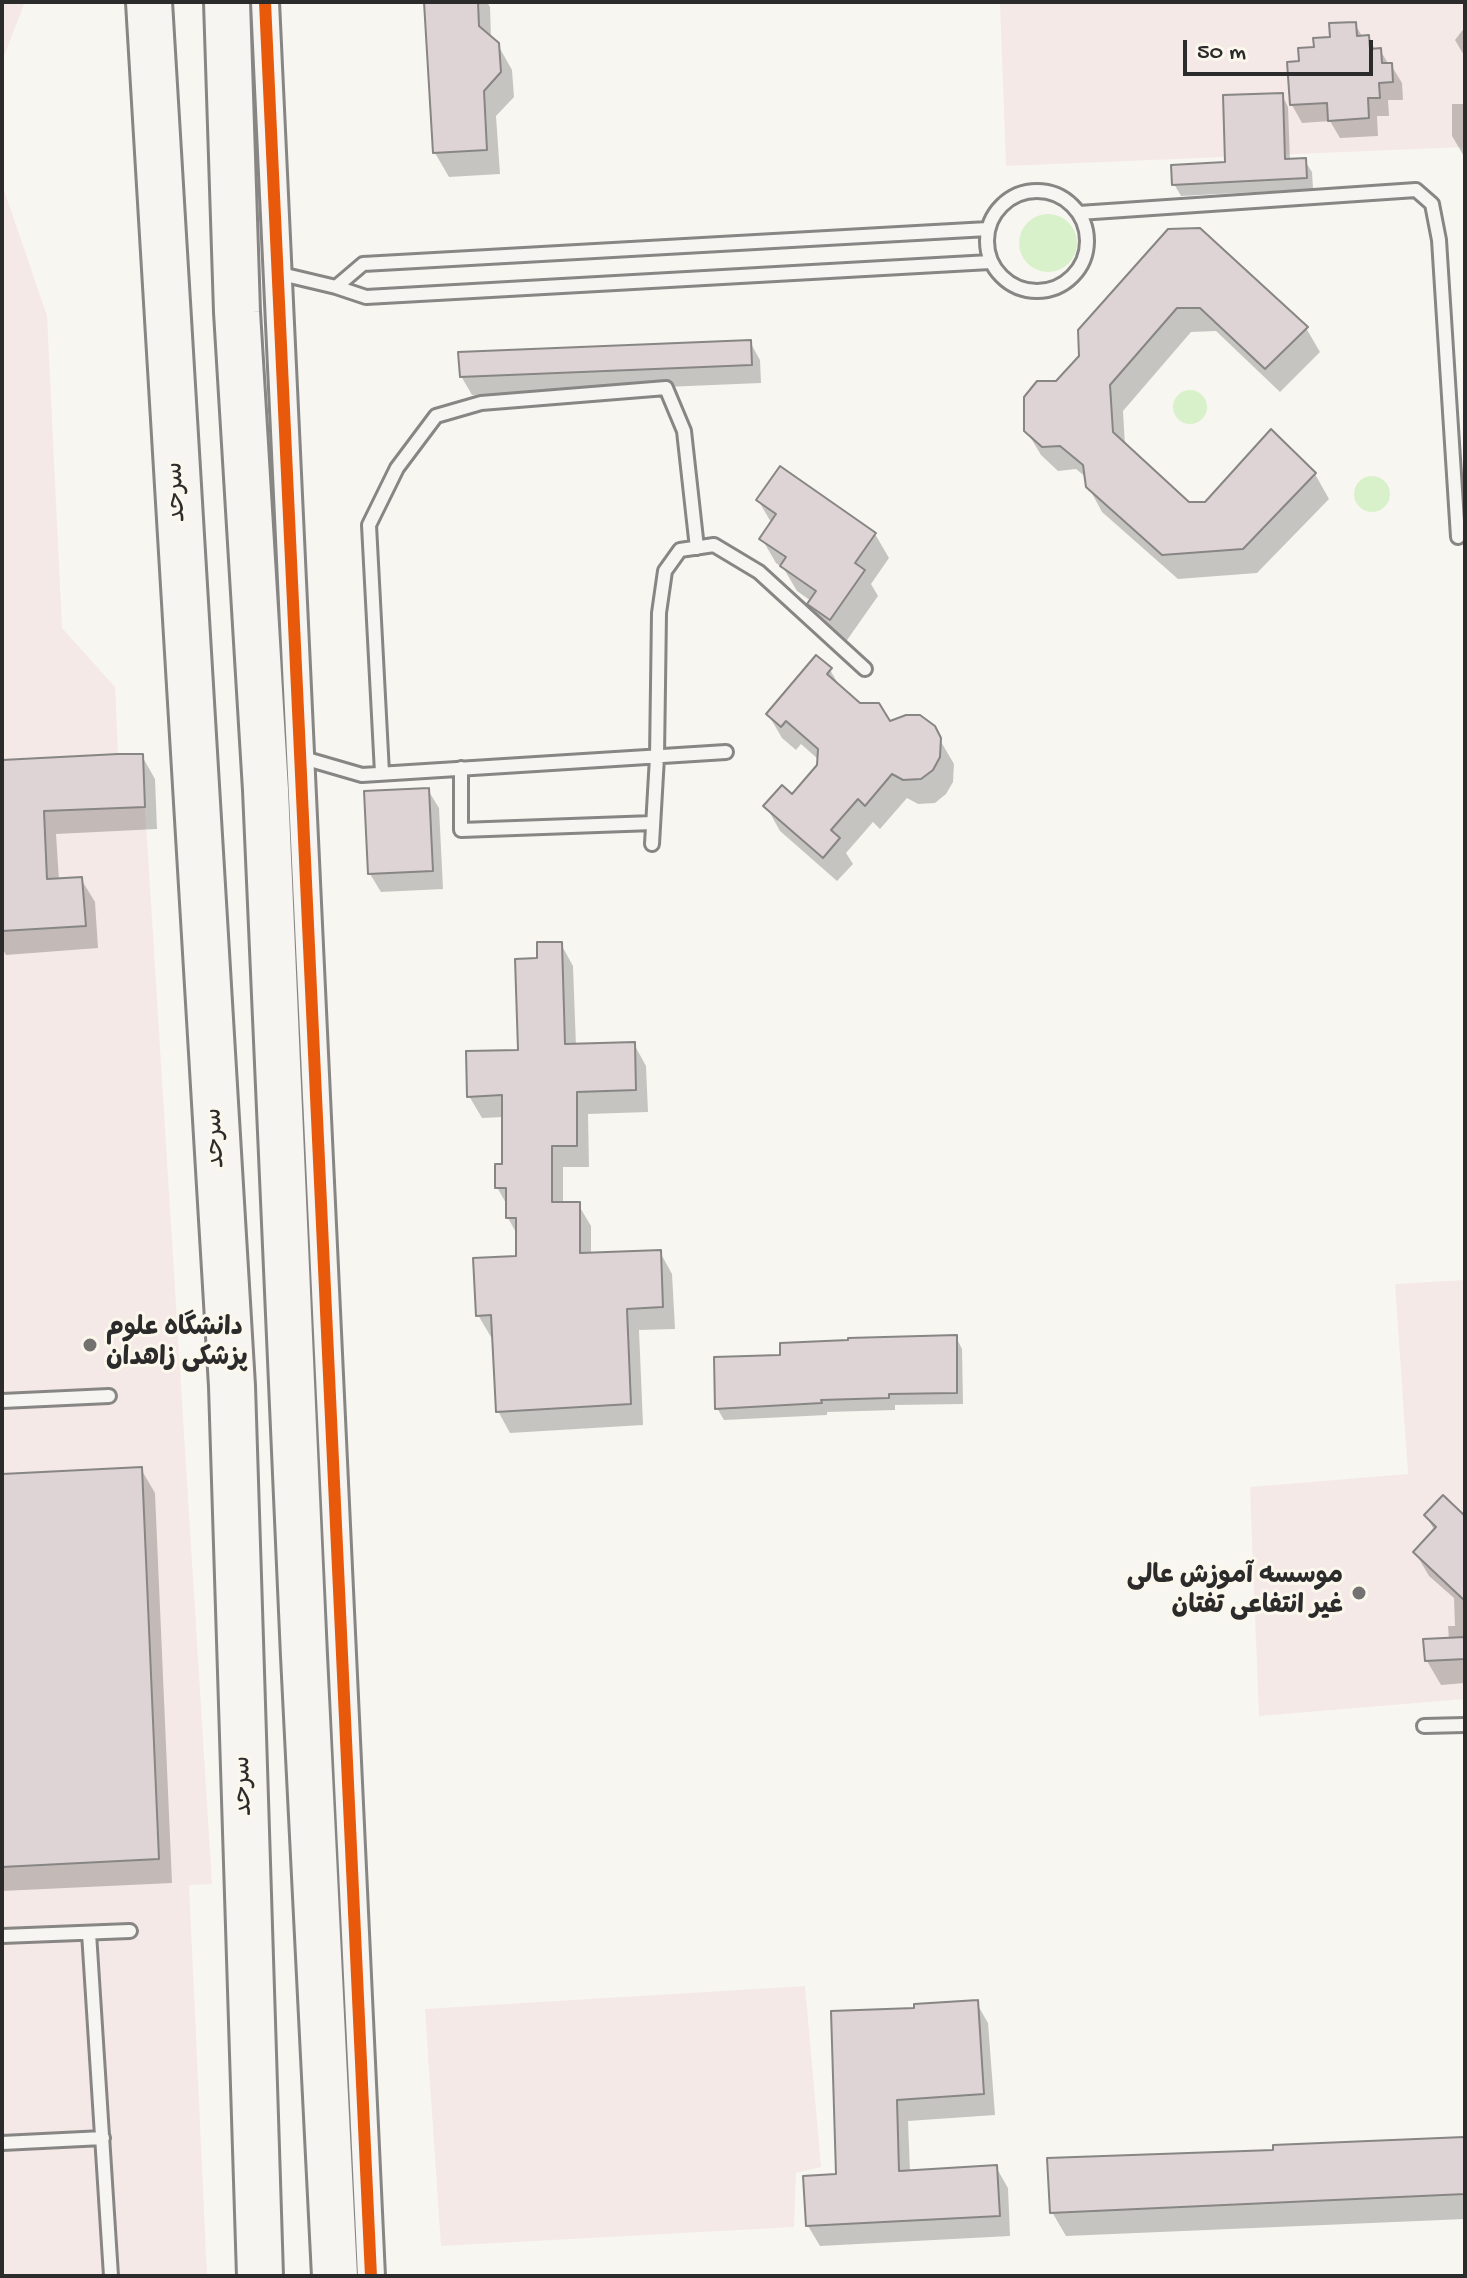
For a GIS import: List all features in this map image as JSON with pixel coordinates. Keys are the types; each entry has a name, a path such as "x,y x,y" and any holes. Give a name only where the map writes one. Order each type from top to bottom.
{"highway":[{"name":"سرحد","path":"149,2 232,1386 260,2276"},
{"path":"227,2 237,312 266,790 303,1640 335,2276"}],"street":[{"path":"265,2 371,2276"}],"lane":[{"path":"1079,213 1416,190 1432,204 1439,240 1458,537"},
{"path":"1028,192 1053,193 1079,213 1086,228 1087,244 1075,275 1062,285 1029,291 1013,286 1000,276 990,262 986,246 988,229 994,214 1005,202 1028,192"},
{"path":"336,287 363,264 988,229"},
{"path":"277,273 366,297 990,262"},
{"path":"382,773 369,525 397,468 436,416 481,403 666,388 684,431 697,548"},
{"path":"652,844 659,613 665,571 680,550 714,545 759,572 865,669"},
{"path":"300,757 362,775 726,752"},
{"path":"461,768 461,830 653,823"},
{"path":"2,1401 109,1396"},
{"path":"1424,1726 1465,1725"},
{"path":"2,1936 130,1931"},
{"path":"89,1933 111,2276"},
{"path":"2,2143 103,2138"}],"shaded area":[{"path":"2,2 25,2 2,61"},
{"path":"1000,2 1465,2 1465,147 1006,166"},
{"name":"دانشگاه علوم پزشکی زاهدان","path":"2,184 47,316 62,628 115,687 118,754 143,754 212,1884 189,1885 207,2276 2,2276"},
{"name":"موسسه آموزش عالی غیر انتفاعی تفتان","path":"1465,1280 1465,1699 1259,1716 1250,1487 1408,1474 1395,1284"},
{"path":"805,1986 821,2167 796,2173 794,2227 441,2246 425,2009"}],"green space":[{"path":"1048,214 1069,222 1077,243 1069,264 1048,272 1027,264 1019,243 1027,222"},
{"path":"1190,390 1202,395 1207,407 1202,419 1190,424 1178,419 1173,407 1178,395"},
{"path":"1372,476 1385,481 1390,494 1385,507 1372,512 1359,507 1354,494 1359,481"}],"building":[{"path":"424,2 478,2 479,26 499,43 501,72 484,91 487,150 433,153"},
{"path":"1356,22 1357,36 1369,35 1370,49 1381,48 1382,63 1392,63 1393,82 1379,83 1380,98 1368,98 1369,118 1328,121 1327,103 1290,105 1287,62 1299,61 1298,48 1314,47 1313,38 1330,37 1329,23"},
{"path":"1283,93 1285,159 1306,158 1307,178 1172,185 1171,165 1225,162 1223,95"},
{"path":"1200,228 1308,327 1265,369 1200,308 1177,308 1110,385 1113,432 1189,502 1205,502 1271,429 1316,473 1243,549 1162,555 1086,487 1083,465 1060,446 1042,447 1024,431 1024,397 1037,381 1056,381 1079,356 1078,330 1168,229"},
{"path":"751,340 752,365 460,377 458,352"},
{"path":"780,466 876,533 855,563 865,570 830,620 807,604 816,591 780,566 786,557 759,539 776,514 756,500"},
{"path":"816,655 832,668 827,674 860,703 879,703 890,721 906,715 920,715 935,726 941,738 940,757 933,770 921,779 903,780 892,774 865,806 858,799 831,830 840,838 823,858 763,806 782,785 792,794 817,765 818,749 786,721 781,727 766,714"},
{"path":"143,754 145,807 44,811 47,879 82,877 86,926 2,931 2,760"},
{"path":"429,788 433,871 368,874 364,791"},
{"path":"537,942 562,942 565,1044 635,1042 636,1090 577,1092 577,1146 552,1146 552,1202 580,1202 580,1253 661,1250 663,1307 627,1309 631,1404 496,1412 491,1315 476,1316 473,1258 516,1256 516,1218 506,1218 506,1188 495,1188 495,1164 502,1164 502,1095 467,1097 466,1051 518,1050 515,959 537,958"},
{"path":"957,1335 957,1393 889,1394 889,1398 715,1409 714,1357 780,1355 780,1343"},
{"path":"142,1467 159,1859 2,1867 2,1474"},
{"path":"1443,1495 1465,1516 1465,1601 1413,1552 1436,1527 1424,1515"},
{"path":"1465,1637 1465,1659 1425,1661 1423,1639"},
{"path":"978,2000 984,2094 897,2100 899,2171 997,2165 1000,2216 806,2226 803,2176 836,2174 831,2011 914,2008 914,2004"},
{"path":"1464,2137 1465,2194 1050,2213 1047,2158 1273,2150 1273,2145"}],"cycle path":[{"path":"265,2 371,2276"}],"place":[{"name":"دانشگاه علوم پزشکی زاهدان","path":"90,1345"},
{"name":"موسسه آموزش عالی غیر انتفاعی تفتان","path":"1359,1593"}]}
